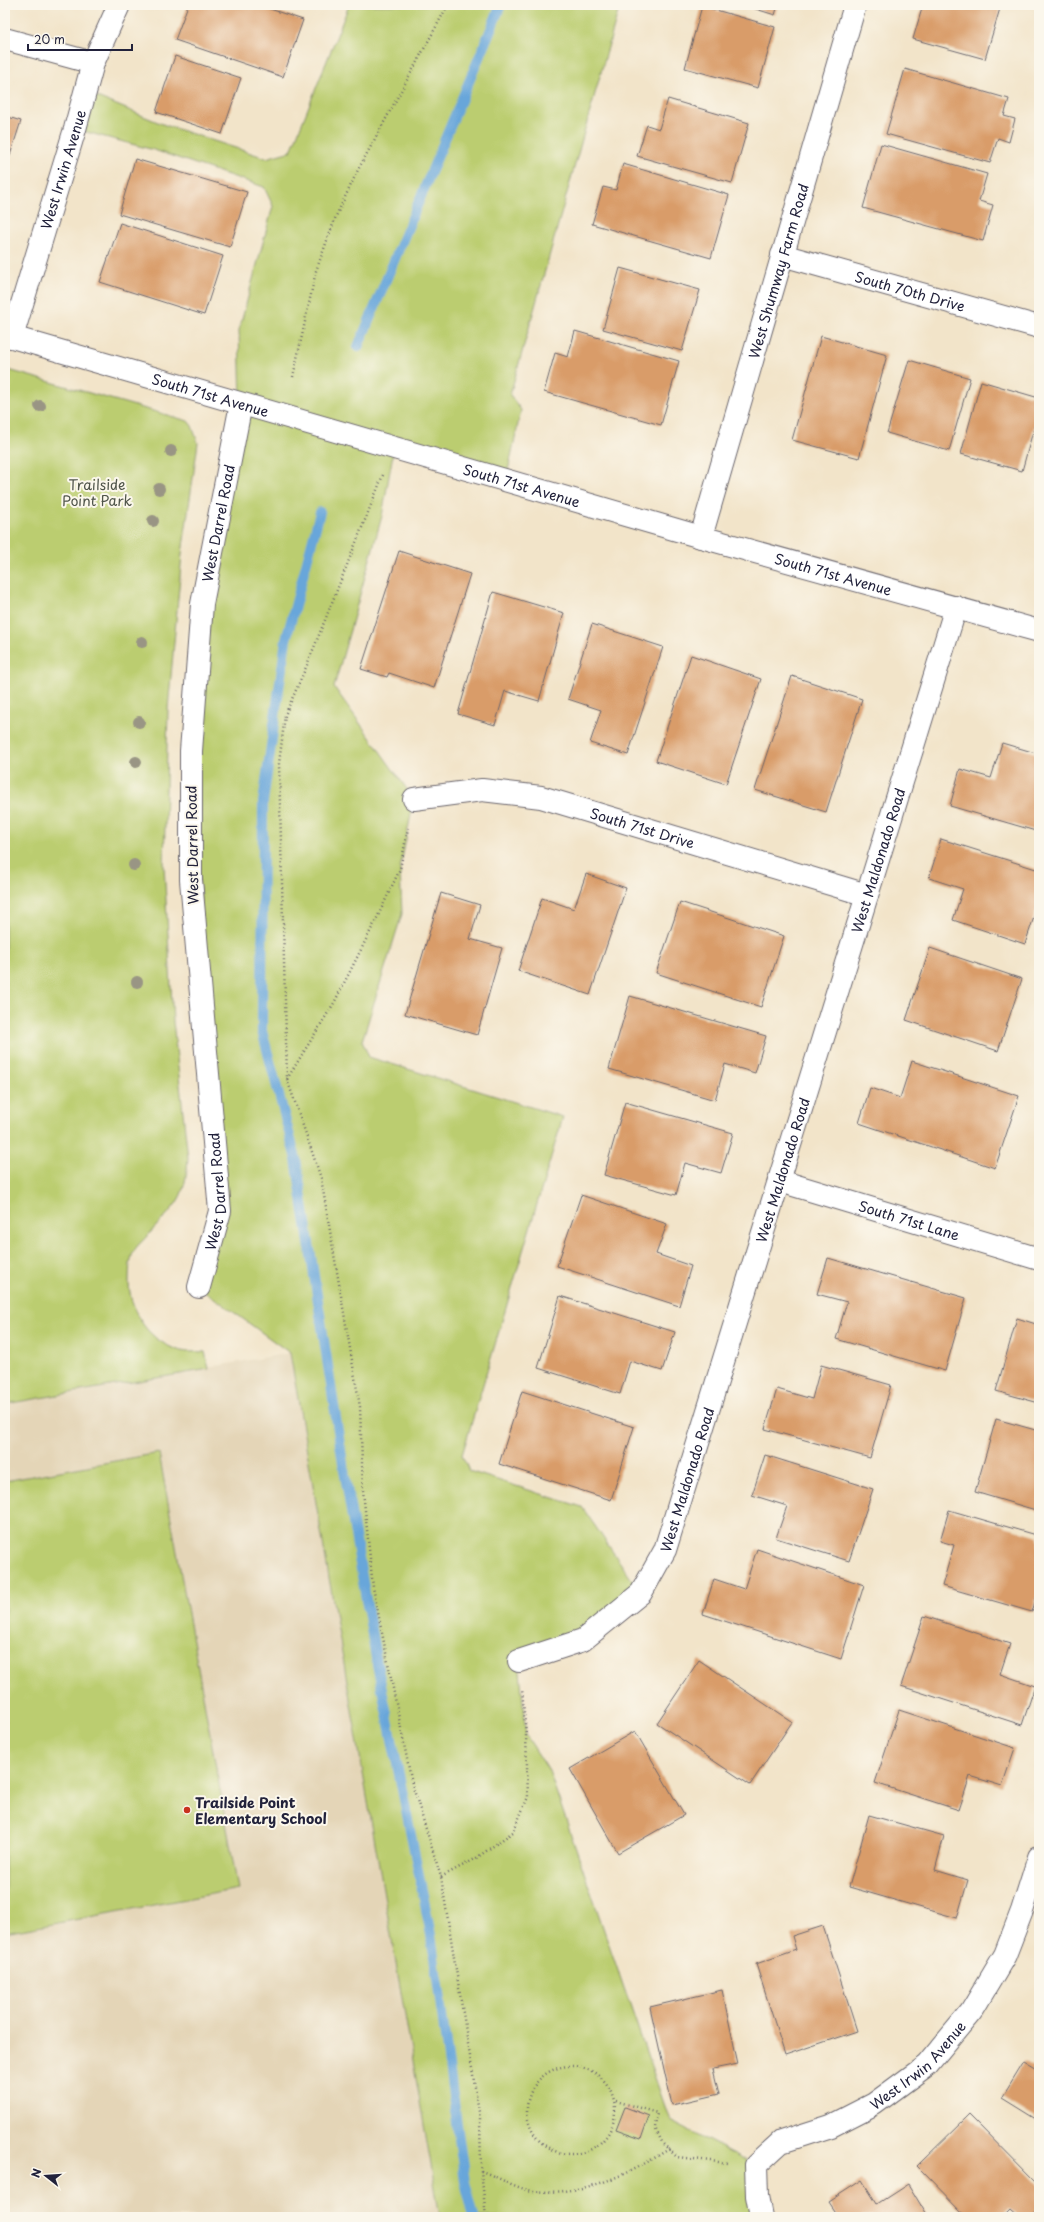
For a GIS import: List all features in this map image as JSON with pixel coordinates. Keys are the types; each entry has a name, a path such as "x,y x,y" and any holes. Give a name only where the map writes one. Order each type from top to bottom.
{"street":[{"name":"West Irwin Avenue","path":"8,336 75,129 93,63 119,5"},
{"name":"West Shumway Farm Road","path":"701,537 855,5"},
{"path":"5,39 93,63"},
{"name":"South 70th Drive","path":"782,255 1039,327"},
{"name":"South 71st Avenue","path":"8,336 701,537 1039,631"},
{"name":"West Darrel Road","path":"199,1287 220,1211 191,880 191,751 202,604 241,404"},
{"name":"West Maldonado Road","path":"519,1661 583,1640 641,1593 665,1550 956,607"},
{"name":"South 71st Drive","path":"414,799 482,790 541,797 867,895"},
{"name":"South 71st Lane","path":"780,1181 1039,1259"},
{"name":"West Irwin Avenue","path":"756,2165 781,2142 831,2126 874,2104 927,2065 971,2012 1006,1955 1039,1857"},
{"path":"756,2165 757,2196 761,2217"}],"path":[{"path":"293,377 316,271 336,216 359,168 448,5"},
{"path":"394,448 307,665 285,715 279,764 287,1079 321,1178 360,1407 363,1491 373,1587 412,1784 441,1877 480,2118 481,2171 486,2217"},
{"path":"287,1079 334,1003 400,869 414,799"},
{"path":"441,1877 475,1859 513,1832 528,1797 526,1735 519,1661"},
{"path":"616,2100 610,2134 592,2150 576,2155 556,2152 537,2138 528,2119 528,2100 536,2082 550,2071 564,2065 578,2065 602,2077 616,2100 656,2113 655,2128 663,2144 677,2157 703,2162 756,2165"},
{"path":"481,2171 532,2191 564,2191 613,2180 669,2149"}],"shaded area":[{"name":"Trailside Point Elementary School","path":"290,1353 440,2217 5,2217 5,1404"}],"green space":[{"path":"349,5 620,5 510,395 521,410 506,480 394,448 382,516 334,687 414,799 400,869 402,914 362,1041 369,1057 563,1117 462,1455 469,1471 582,1507 641,1593 583,1640 519,1661 526,1735 549,1771 670,2121 756,2165 761,2217 440,2217 290,1353 199,1287 220,1211 191,751 241,404 239,330 273,206 264,187 154,150 75,129 85,92 165,125 266,158 291,151"},
{"name":"Trailside Point Park","path":"5,369 188,421 192,426 198,443 182,554 168,709 164,866 173,1021 188,1158 187,1172 185,1184 178,1200 167,1215 134,1251 130,1263 129,1284 138,1316 151,1334 170,1347 181,1351 205,1352 209,1369 5,1404"},
{"path":"159,1453 238,1889 5,1933 5,1481"}],"building":[{"path":"188,5 258,5 303,20 283,77 175,40"},
{"path":"290,5 305,5 303,10"},
{"path":"743,5 778,5 775,15"},
{"path":"923,5 1001,5 985,59 913,39"},
{"path":"702,6 775,27 758,88 685,68"},
{"path":"175,56 241,78 222,134 156,112"},
{"path":"905,69 1009,99 1004,116 1015,119 1009,142 998,138 990,163 886,134"},
{"path":"668,99 749,123 732,183 637,156 647,125 659,129"},
{"path":"5,116 21,121 5,171"},
{"path":"881,144 987,174 979,201 993,205 983,241 863,208"},
{"path":"135,159 247,192 230,247 119,214"},
{"path":"623,164 729,195 711,258 592,224 603,187 616,190"},
{"path":"120,223 223,256 204,315 100,282"},
{"path":"620,268 700,290 682,351 603,329"},
{"path":"575,331 679,361 661,425 544,392 555,353 568,357"},
{"path":"821,336 887,355 859,458 792,440"},
{"path":"909,360 970,378 949,451 887,433"},
{"path":"981,381 1039,398 1039,409 1022,471 961,454"},
{"path":"399,551 470,574 434,688 389,673 387,677 361,669"},
{"path":"493,592 564,613 539,701 505,691 495,725 458,714"},
{"path":"592,624 663,647 628,755 590,743 601,710 568,699"},
{"path":"691,655 761,679 726,784 656,761"},
{"path":"792,676 862,699 826,812 755,790"},
{"path":"1002,743 1039,754 1039,832 950,806 960,769 991,778"},
{"path":"941,839 1039,870 1039,902 1025,944 953,920 963,889 929,878"},
{"path":"586,874 626,888 590,995 518,971 542,898 574,909"},
{"path":"441,893 480,905 470,939 502,948 477,1035 405,1014"},
{"path":"680,902 784,936 761,1007 656,973"},
{"path":"930,948 1022,979 998,1051 906,1020"},
{"path":"630,996 766,1036 755,1073 725,1064 715,1100 609,1069"},
{"path":"912,1061 1019,1096 995,1168 859,1123 870,1088 900,1098"},
{"path":"625,1102 733,1133 721,1173 685,1163 676,1195 604,1175"},
{"path":"581,1195 667,1224 656,1254 691,1266 679,1306 557,1266"},
{"path":"828,1258 966,1298 945,1371 836,1339 847,1302 817,1294"},
{"path":"560,1296 675,1332 662,1371 630,1361 620,1394 538,1368"},
{"path":"1017,1318 1039,1325 1039,1403 996,1391"},
{"path":"821,1365 891,1385 870,1458 765,1429 777,1389 812,1399"},
{"path":"522,1391 634,1427 611,1500 499,1464"},
{"path":"996,1419 1039,1431 1039,1511 975,1492"},
{"path":"765,1455 873,1489 849,1561 776,1538 787,1506 752,1495"},
{"path":"949,1510 1039,1536 1039,1588 1032,1612 942,1586 954,1545 940,1541"},
{"path":"757,1549 864,1585 841,1659 703,1614 714,1579 744,1589"},
{"path":"924,1616 1010,1644 1000,1674 1035,1686 1022,1725 901,1686"},
{"path":"699,1660 792,1722 750,1785 657,1723"},
{"path":"899,1710 1015,1748 1002,1786 970,1776 959,1810 875,1783"},
{"path":"635,1731 684,1815 618,1853 570,1769"},
{"path":"869,1815 944,1836 935,1870 968,1880 957,1918 849,1887"},
{"path":"823,1926 857,2031 785,2055 756,1964 796,1950 792,1936"},
{"path":"722,1990 738,2064 713,2069 719,2094 672,2105 650,2007"},
{"path":"1024,2062 1039,2071 1039,2121 1002,2098"},
{"path":"625,2107 649,2116 641,2139 616,2130"},
{"path":"969,2115 1039,2186 1039,2207 1029,2217 1020,2217 1010,2208 1001,2217 967,2217 917,2166"},
{"path":"862,2180 877,2204 908,2184 928,2217 838,2217 828,2202"}],"waterway":[{"path":"358,347 501,5"},
{"path":"320,512 286,640 263,802 262,1031 296,1159 345,1476 377,1664 431,1935 465,2182 474,2217"}],"place":[{"name":"Trailside Point Elementary School","path":"187,1810"}]}
